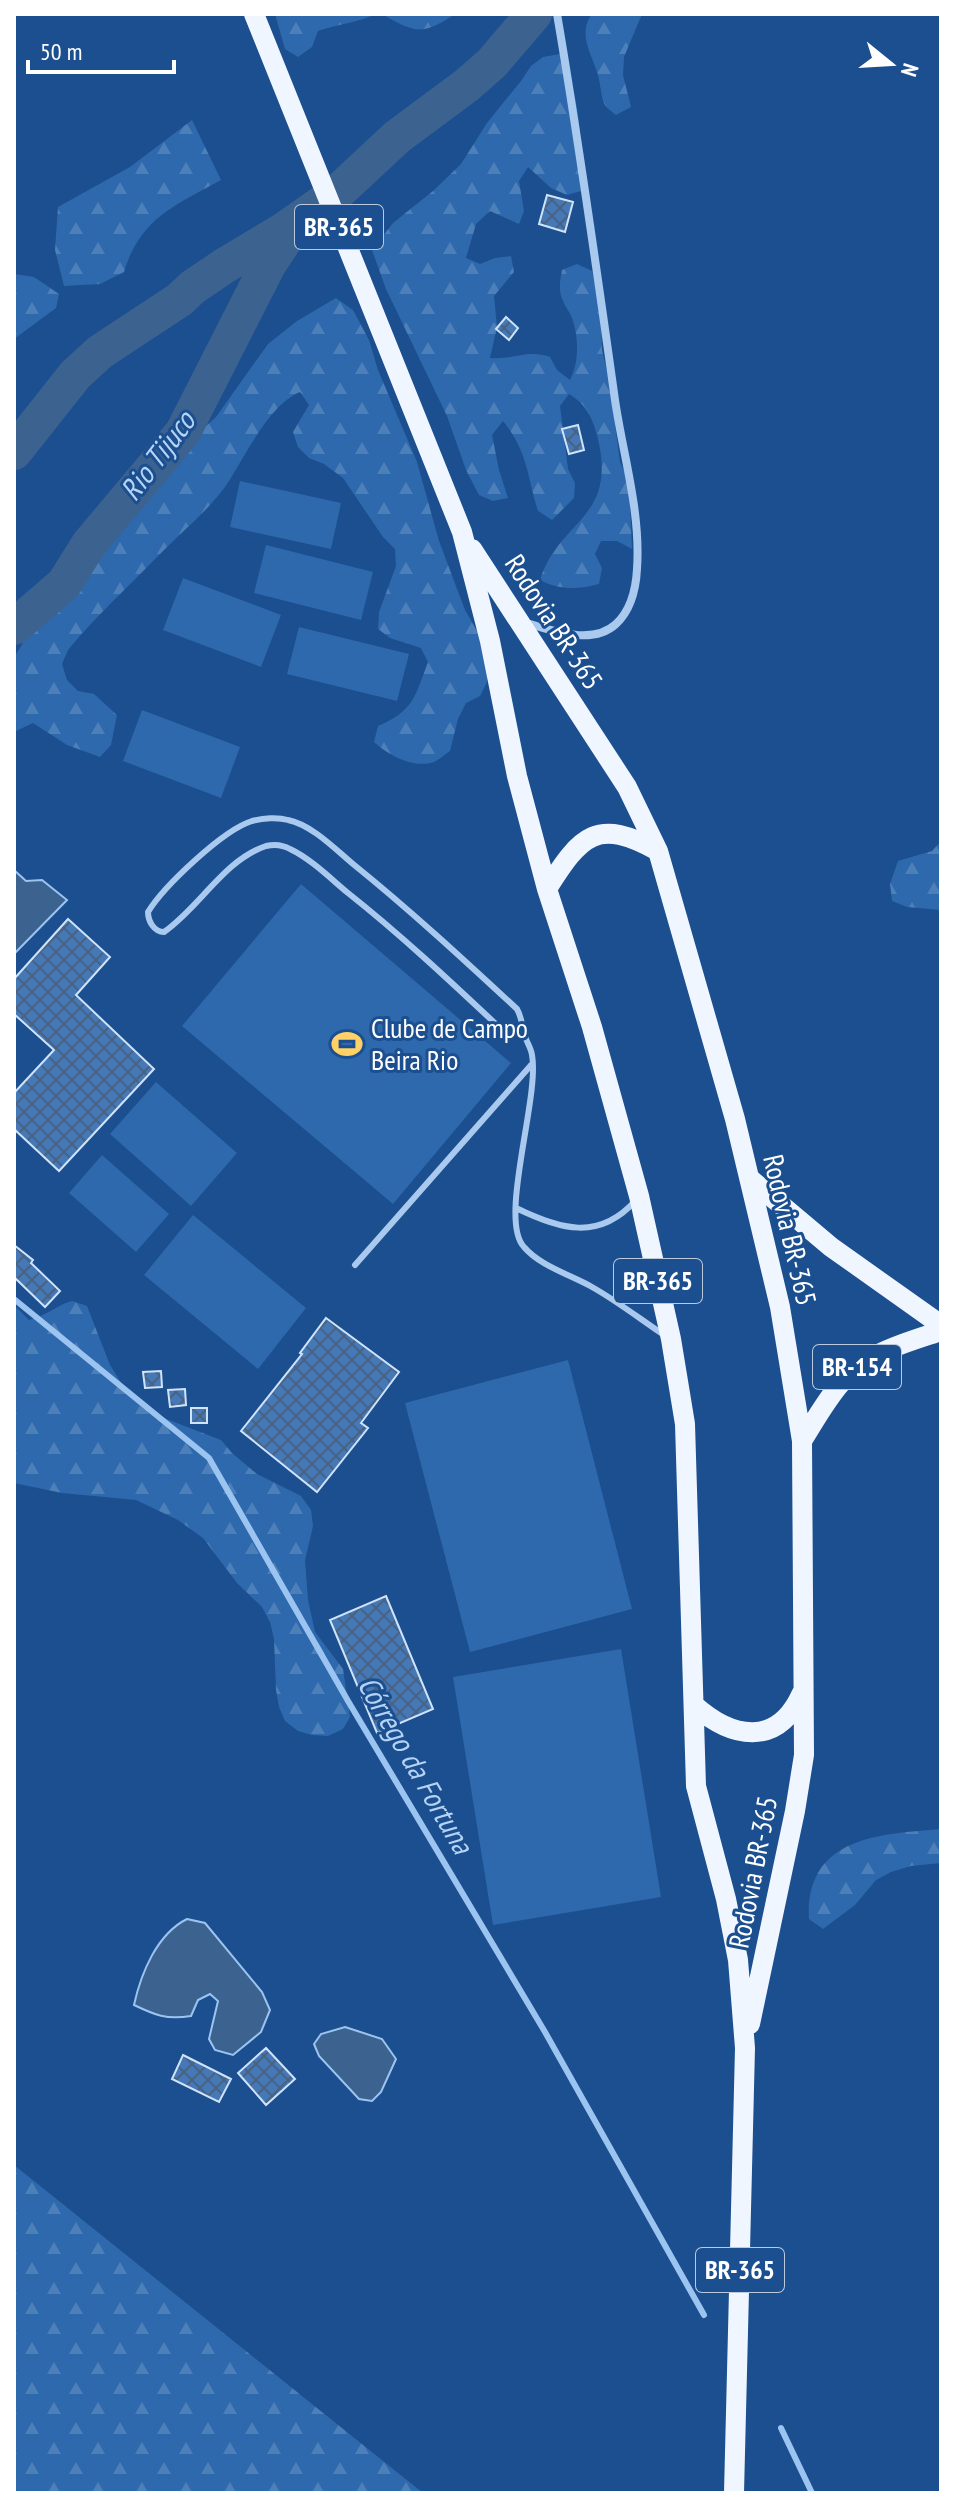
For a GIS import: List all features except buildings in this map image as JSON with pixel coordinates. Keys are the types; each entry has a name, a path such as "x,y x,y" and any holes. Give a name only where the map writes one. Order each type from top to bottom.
{"main road":[{"name":"Rodovia BR-365","path":"254,14 462,532 490,641 517,776 547,889 592,1027 639,1196 671,1339 685,1424 696,1786 726,1899 738,1960 745,2048 734,2493"},
{"name":"Rodovia BR-365","path":"462,532 627,787 658,851 694,972 780,1307 802,1441 804,1755 745,2048"},
{"path":"547,889 575,848 601,833 627,835 658,851"},
{"name":"BR-154","path":"749,1178 831,1247 941,1325"},
{"name":"BR-154","path":"802,1441 831,1395 853,1370 882,1352 941,1331"},
{"path":"694,1705 723,1726 748,1733 758,1732 784,1722 794,1711 802,1693"}],"street":[{"path":"520,621 574,634 591,635 604,631 615,625 631,603 637,569 632,488 619,427 557,14"}],"lane":[{"path":"523,1031 509,1032 499,1027 394,930 317,867 282,846 271,845 255,851 164,932 150,924 148,912 181,874 217,841 251,821 275,818 301,824 407,907 517,1009 523,1021 532,1064 516,1208 517,1238 525,1249 595,1289 671,1339"},
{"path":"355,1265 532,1064"},
{"path":"516,1208 576,1229 615,1219 639,1196"}],"green space":[{"path":"275,14 376,14 318,31 312,47 298,57 285,49"},
{"path":"382,14 455,14 434,26 418,29"},
{"path":"592,14 642,14 624,57 623,75 631,107 616,115 603,101 587,44 586,29"},
{"path":"560,54 576,103 581,191 567,195 551,188 528,167 519,181 524,211 519,224 490,211 476,224 466,258 480,264 511,256 514,272 494,296 497,327 490,358 528,354 550,357 557,370 570,380 575,366 577,341 572,318 560,293 562,270 577,264 592,271 620,462 629,481 632,549 617,541 601,541 595,554 602,568 599,584 576,588 554,586 540,580 549,560 593,503 600,487 602,466 598,439 588,413 569,394 560,406 568,469 575,483 574,498 552,520 538,511 526,464 503,421 492,435 508,498 493,501 479,495 466,470 447,416 386,289 372,250 393,223 461,164 487,123 531,66 543,57"},
{"path":"192,120 221,180 175,206 150,226 140,238 124,272 100,284 64,286 55,250 58,207 130,167"},
{"path":"14,274 34,277 59,294 56,308 14,339"},
{"path":"336,298 353,310 369,340 378,370 417,462 439,541 465,610 480,636 487,666 487,682 480,696 466,703 458,719 450,751 434,762 418,764 386,752 374,742 378,726 399,714 412,701 428,662 421,648 390,638 378,629 379,612 396,566 395,549 383,537 343,478 324,464 309,458 298,447 293,432 309,405 300,392 278,407 269,418 213,502 68,650 62,664 67,680 78,691 94,694 117,715 111,745 100,757 67,745 33,723 14,732 14,658 41,612 177,452 216,417 268,344 297,321"},
{"path":"240,481 341,503 331,549 230,527"},
{"path":"266,545 373,572 361,620 254,593"},
{"path":"183,578 281,615 261,667 163,630"},
{"path":"299,627 409,654 397,701 287,674"},
{"path":"142,710 240,747 221,798 123,761"},
{"path":"941,841 941,910 907,907 892,901 890,884 898,861 932,851"},
{"name":"Clube de Campo Beira Rio","path":"301,884 511,1063 393,1204 182,1026"},
{"path":"156,1082 237,1153 191,1206 110,1134"},
{"path":"102,1155 169,1214 136,1252 69,1193"},
{"path":"193,1215 306,1308 258,1369 144,1275"},
{"path":"72,1301 87,1306 110,1365 130,1397 156,1415 221,1440 257,1474 301,1496 311,1510 313,1526 305,1560 308,1600 315,1632 343,1669 350,1717 343,1729 328,1736 312,1735 298,1731 285,1721 276,1690 274,1639 270,1622 262,1607 237,1583 203,1538 178,1520 136,1500 62,1493 14,1483 14,1305 29,1320"},
{"path":"568,1360 632,1609 470,1652 405,1403"},
{"path":"621,1649 661,1897 493,1925 453,1677"},
{"path":"941,1829 941,1863 911,1866 876,1880 855,1905 823,1929 809,1919 811,1892 819,1871 833,1856 850,1845 871,1838"},
{"path":"14,2165 423,2493 14,2493"}],"shaded area":[{"path":"14,870 26,881 42,880 67,900 14,954"},
{"path":"187,1919 205,1923 262,1992 270,2010 261,2032 233,2055 215,2050 209,2039 218,2001 210,1994 198,2000 191,2016 161,2016 134,2005 141,1980 159,1944"},
{"path":"345,2027 382,2039 396,2059 381,2092 372,2101 359,2099 319,2056 314,2044 321,2034"}],"waterway":[{"name":"Rio Tijuco","path":"14,452 75,375 100,352 338,192 397,137 492,63 534,14"},
{"name":"Rio Tijuco","path":"14,627 64,584 89,544 183,432 268,265 291,230"},
{"name":"Córrego da Fortuna","path":"14,1299 209,1458 348,1701 545,2032 704,2315"},
{"name":"Córrego da Fortuna","path":"781,2428 812,2493"}],"place":[{"name":"Clube de Campo Beira Rio","path":"347,1044"}]}
